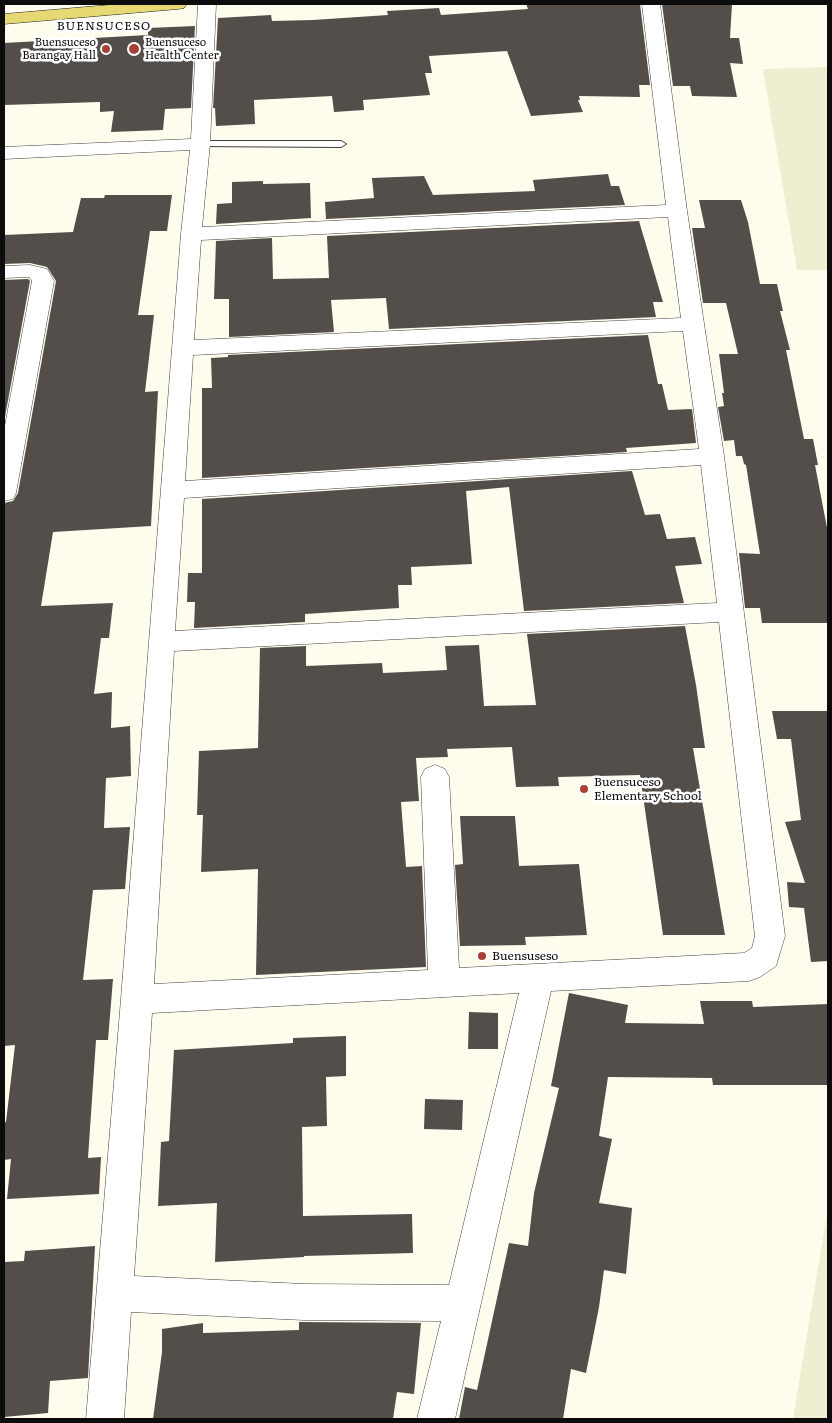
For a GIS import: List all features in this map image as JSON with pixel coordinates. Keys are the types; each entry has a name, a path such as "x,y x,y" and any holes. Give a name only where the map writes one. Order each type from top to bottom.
{"main road":[{"path":"4,19 178,4"}],"street":[{"path":"105,1419 116,1293 191,234 200,144 207,4"},
{"path":"137,1000 749,967 765,956 770,936 712,456 677,211 651,4"},
{"path":"4,153 200,144"},
{"path":"191,234 677,211"},
{"path":"4,272 30,271 40,274 43,281 4,493"},
{"path":"183,348 693,324"},
{"path":"173,490 712,456"},
{"path":"161,642 731,612"},
{"path":"435,777 444,984"},
{"path":"436,1419 538,979"},
{"path":"116,1293 304,1302 464,1303"}],"lane":[{"path":"200,144 341,144"}],"green space":[{"path":"828,67 828,270 797,270 763,69"},
{"path":"828,1208 828,1419 793,1419"}],"building":[{"path":"526,4 640,4 650,85 639,85 640,97 579,96 580,100 578,100 583,112 531,116 507,51 429,56 432,73 425,73 430,95 363,100 364,110 334,112 332,96 254,100 255,124 216,126 215,108 213,108 218,18 271,15 272,21 313,20 388,15 387,11 439,8 441,15 528,9"},
{"path":"662,4 732,4 730,38 739,38 743,64 730,63 737,97 692,96 690,86 673,86"},
{"path":"195,26 191,108 165,109 163,130 111,132 114,111 100,112 100,102 4,105 4,43 148,35 148,28"},
{"path":"608,174 611,186 619,186 625,205 326,219 325,202 374,198 372,178 424,176 433,195 535,191 533,180"},
{"path":"263,181 263,184 310,183 311,218 216,224 217,204 232,203 232,182"},
{"path":"105,195 172,195 167,231 150,231 138,315 154,315 145,392 158,391 151,526 53,532 41,606 113,603 109,638 101,638 94,694 112,692 111,728 130,726 131,776 106,778 104,828 130,827 125,889 93,890 83,980 113,979 108,1040 96,1040 88,1158 101,1157 99,1194 7,1199 11,1159 4,1160 4,1123 6,1122 15,1045 4,1046 4,503 13,501 18,493 56,281 47,267 30,263 4,264 4,235 73,232 81,198 104,198"},
{"path":"699,200 741,200 748,222 760,284 777,284 783,311 780,311 790,350 786,350 804,439 813,439 818,465 815,465 828,533 828,623 762,623 760,608 745,608 739,553 760,554 746,465 742,456 736,456 734,440 724,441 718,407 724,406 719,354 738,354 726,303 703,303 692,228 705,228"},
{"path":"639,221 663,302 653,302 656,317 389,329 386,298 331,300 334,332 229,337 229,299 214,299 216,241 272,238 273,279 329,278 327,236"},
{"path":"28,279 30,281 4,422 4,280"},
{"path":"648,335 658,384 662,384 668,410 692,409 696,443 626,448 627,452 202,478 202,388 212,388 211,358 228,357 228,355"},
{"path":"632,471 645,515 660,514 667,539 695,537 702,564 675,566 684,603 524,611 509,487 466,491 472,564 411,567 412,585 398,585 399,608 305,614 305,622 194,628 195,602 187,602 188,573 202,573 202,499"},
{"path":"685,626 705,748 693,748 725,935 663,935 640,775 558,777 559,786 516,787 512,747 447,749 448,757 416,758 419,801 401,802 406,867 422,866 426,967 256,975 258,869 201,872 203,815 197,815 199,751 258,748 260,648 306,646 306,666 382,663 383,673 447,670 445,646 479,645 484,706 536,705 527,634"},
{"path":"772,711 828,711 828,961 811,962 804,908 789,907 787,882 805,883 785,822 801,820 791,739 777,739"},
{"path":"460,816 515,816 519,866 579,864 587,935 525,937 526,945 460,946 455,865 463,864"},
{"path":"569,993 628,1005 625,1023 704,1024 700,1001 752,1001 753,1007 828,1004 828,1085 713,1085 712,1078 608,1077 599,1136 612,1139 599,1203 632,1208 626,1274 604,1270 586,1373 571,1369 563,1419 459,1419 465,1387 477,1390 509,1243 528,1246 534,1193 559,1088 551,1086"},
{"path":"469,1012 498,1013 498,1049 468,1049"},
{"path":"346,1036 346,1076 326,1077 327,1126 302,1127 303,1216 412,1214 413,1253 304,1256 215,1262 217,1203 158,1206 161,1142 169,1141 174,1050 293,1043 293,1038"},
{"path":"425,1099 463,1100 462,1130 424,1129"},
{"path":"95,1246 88,1378 50,1381 48,1413 4,1417 4,1262 24,1261 25,1251"},
{"path":"299,1322 421,1323 414,1394 397,1392 393,1419 153,1419 162,1352 162,1329 203,1323 203,1333 299,1330"}],"place":[{"name":"Buensuceso Barangay Hall","path":"106,49"},
{"name":"Buensuceso Health Center","path":"134,49"},
{"name":"Buensuceso Elementary School","path":"584,789"},
{"name":"Buensuseso","path":"482,956"}],"district":[{"name":"BUENSUCESO","path":"104,26"}]}
